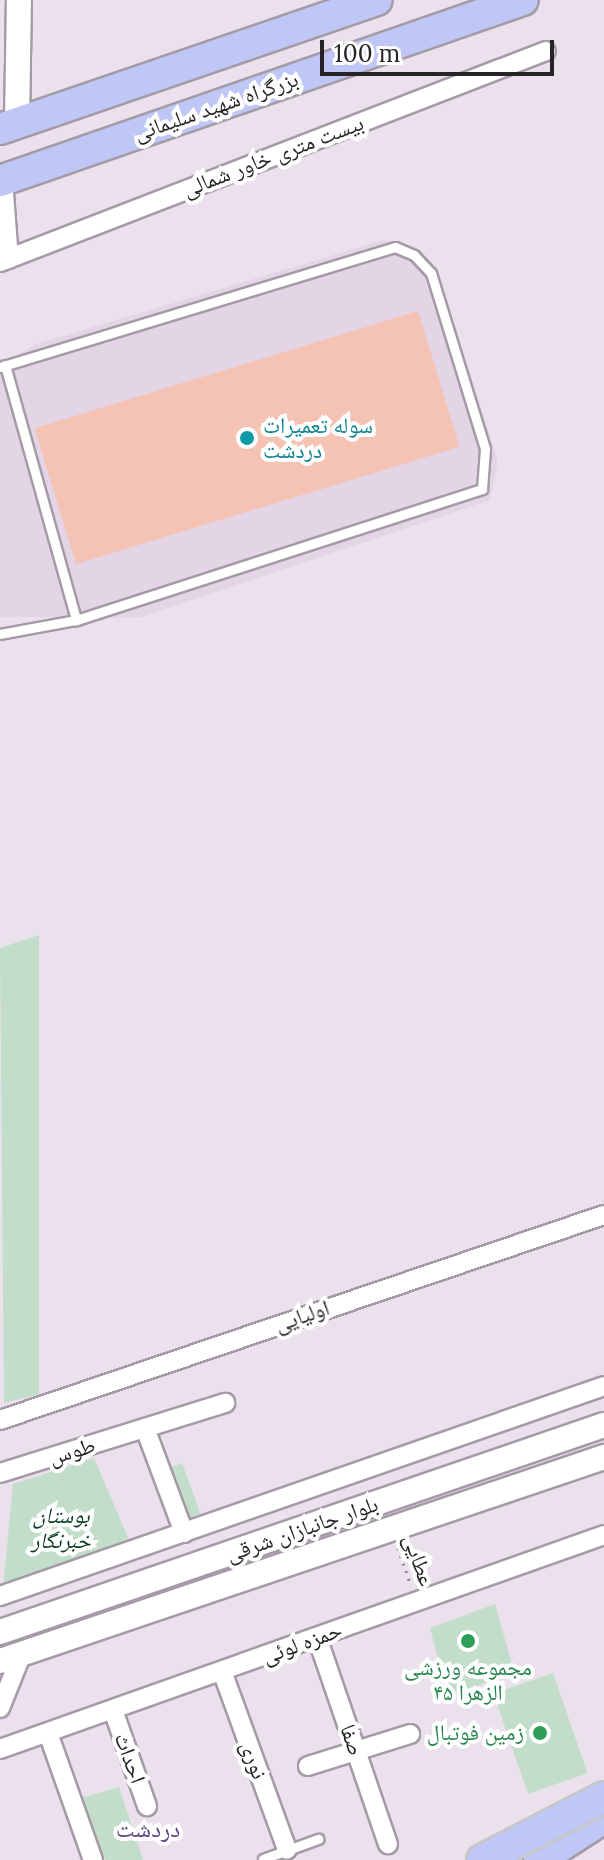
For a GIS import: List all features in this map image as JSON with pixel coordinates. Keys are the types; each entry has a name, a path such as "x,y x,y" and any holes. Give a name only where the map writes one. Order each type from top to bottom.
{"highway":[{"path":"9,126 376,0"},
{"name":"بزرگراه شهید سلیمانی","path":"2,180 523,0"},
{"path":"488,1856 604,1797"},
{"path":"539,1860 604,1818"}],"main road":[{"path":"9,126 19,0"},
{"name":"بلوار جانبازان شرقی","path":"0,1632 604,1425"},
{"name":"بلوار جانبازان شرقی","path":"11,1657 604,1457"}],"street":[{"name":"بیست متری خاور شمالی","path":"4,260 546,51"},
{"path":"2,180 4,260"},
{"name":"اولیایی","path":"0,1420 359,1305 604,1215"},
{"path":"0,1596 184,1533 403,1450 604,1386"},
{"name":"طوس","path":"0,1473 225,1403"},
{"path":"145,1428 184,1533"},
{"name":"حمزه لوئی","path":"0,1749 604,1535"},
{"name":"صفا","path":"317,1637 388,1844"},
{"path":"0,1708 11,1657"},
{"name":"نوری","path":"222,1671 287,1850"},
{"name":"احداث","path":"113,1710 147,1806"},
{"path":"48,1733 93,1860"},
{"path":"308,1766 410,1734"}],"lane":[{"path":"0,634 76,620 482,489 485,449 431,273 414,255 395,247 2,366 76,620"},
{"path":"263,1859 318,1839"}],"path":[{"name":"عطایی","path":"392,1529 417,1602"}],"shaded area":[{"path":"384,240 414,247 437,270 498,461 490,500 139,618 0,617 0,365 36,344"}],"green space":[{"path":"39,935 39,1394 4,1403 0,948"},
{"name":"بوستان خبرنگار","path":"94,1458 137,1559 1,1608 13,1484"},
{"path":"182,1463 200,1514 182,1521 163,1470"},
{"name":"مجموعه ورزشی الزهرا ۴۵","path":"495,1604 514,1671 448,1698 430,1628"},
{"name":"زمین فوتبال","path":"553,1673 588,1773 528,1794 493,1694"},
{"path":"119,1787 143,1860 105,1860 81,1798"}],"building":[{"name":"سوله تعمیرات دردشت","path":"418,311 460,447 76,564 35,428"}],"place":[{"name":"سوله تعمیرات دردشت","path":"247,438"},
{"name":"مجموعه ورزشی الزهرا ۴۵","path":"468,1641"},
{"name":"زمین فوتبال","path":"540,1733"}],"district":[{"name":"دردشت","path":"148,1829"}]}
